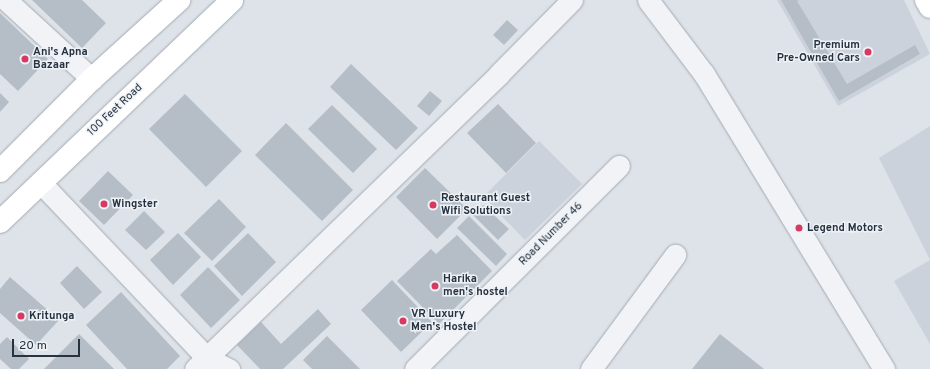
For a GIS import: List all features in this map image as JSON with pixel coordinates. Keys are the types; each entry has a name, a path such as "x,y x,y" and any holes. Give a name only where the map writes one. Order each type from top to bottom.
{"main road":[{"path":"0,172 92,79 179,0"},
{"name":"100 Feet Road","path":"0,222 40,182 232,0"},
{"path":"926,0 930,7"}],"street":[{"path":"6,0 92,79"},
{"path":"201,363 494,79 572,0"},
{"path":"648,0 704,74 884,369"},
{"name":"Road Number 46","path":"415,369 619,166"},
{"path":"40,182 201,363 229,369"},
{"path":"591,369 675,255"}],"shaded area":[{"name":"Premium Pre-Owned Cars","path":"777,0 904,0 930,54 838,106"},
{"path":"930,126 930,260 879,158"},
{"path":"539,141 582,184 525,240 483,197"},
{"path":"930,260 930,344 894,281"}],"building":[{"path":"32,0 82,0 106,23 82,48"},
{"path":"781,0 799,0 797,1 847,84 915,45 920,54 839,101"},
{"path":"0,13 48,59 18,91 0,74"},
{"path":"507,20 518,30 504,45 493,35"},
{"path":"351,64 418,128 396,150 330,87"},
{"path":"430,91 442,101 429,116 417,106"},
{"path":"0,93 9,102 0,112"},
{"path":"185,94 242,151 206,187 149,129"},
{"path":"498,104 536,143 506,173 467,133"},
{"path":"332,105 377,149 353,173 308,129"},
{"path":"286,123 353,190 322,221 255,155"},
{"path":"425,168 467,209 437,239 396,197"},
{"path":"108,171 133,195 104,225 79,201"},
{"path":"219,199 246,227 212,261 184,233"},
{"path":"483,205 509,229 498,240 473,215"},
{"path":"144,211 165,232 146,250 125,230"},
{"path":"469,216 507,254 496,266 457,228"},
{"path":"178,233 201,257 173,285 150,260"},
{"path":"248,233 276,262 242,296 214,266"},
{"name":"Harika men's hostel","path":"457,235 492,271 439,324 397,281 431,249 436,254"},
{"path":"77,266 102,292 84,309 60,283"},
{"path":"208,267 240,300 211,328 180,295"},
{"path":"10,277 59,320 36,345 0,313 0,289"},
{"path":"392,280 432,322 401,352 361,310"},
{"path":"121,292 180,356 167,369 127,369 86,325"},
{"path":"318,309 331,324 283,369 260,369 237,345 261,322 281,344"},
{"path":"79,334 114,369 44,369"},
{"path":"720,334 764,369 692,369"},
{"path":"327,336 360,369 312,369 303,360"},
{"path":"7,337 29,359 19,369 11,369 0,359 0,344"}],"place":[{"name":"Premium Pre-Owned Cars","path":"868,52"},
{"name":"Ani's Apna Bazaar","path":"25,59"},
{"name":"Wingster","path":"104,204"},
{"name":"Restaurant Guest Wifi Solutions","path":"433,205"},
{"name":"Legend Motors","path":"799,228"},
{"name":"Harika men's hostel","path":"435,286"},
{"name":"Kritunga","path":"21,316"},
{"name":"VR Luxury Men's Hostel","path":"403,321"}]}
